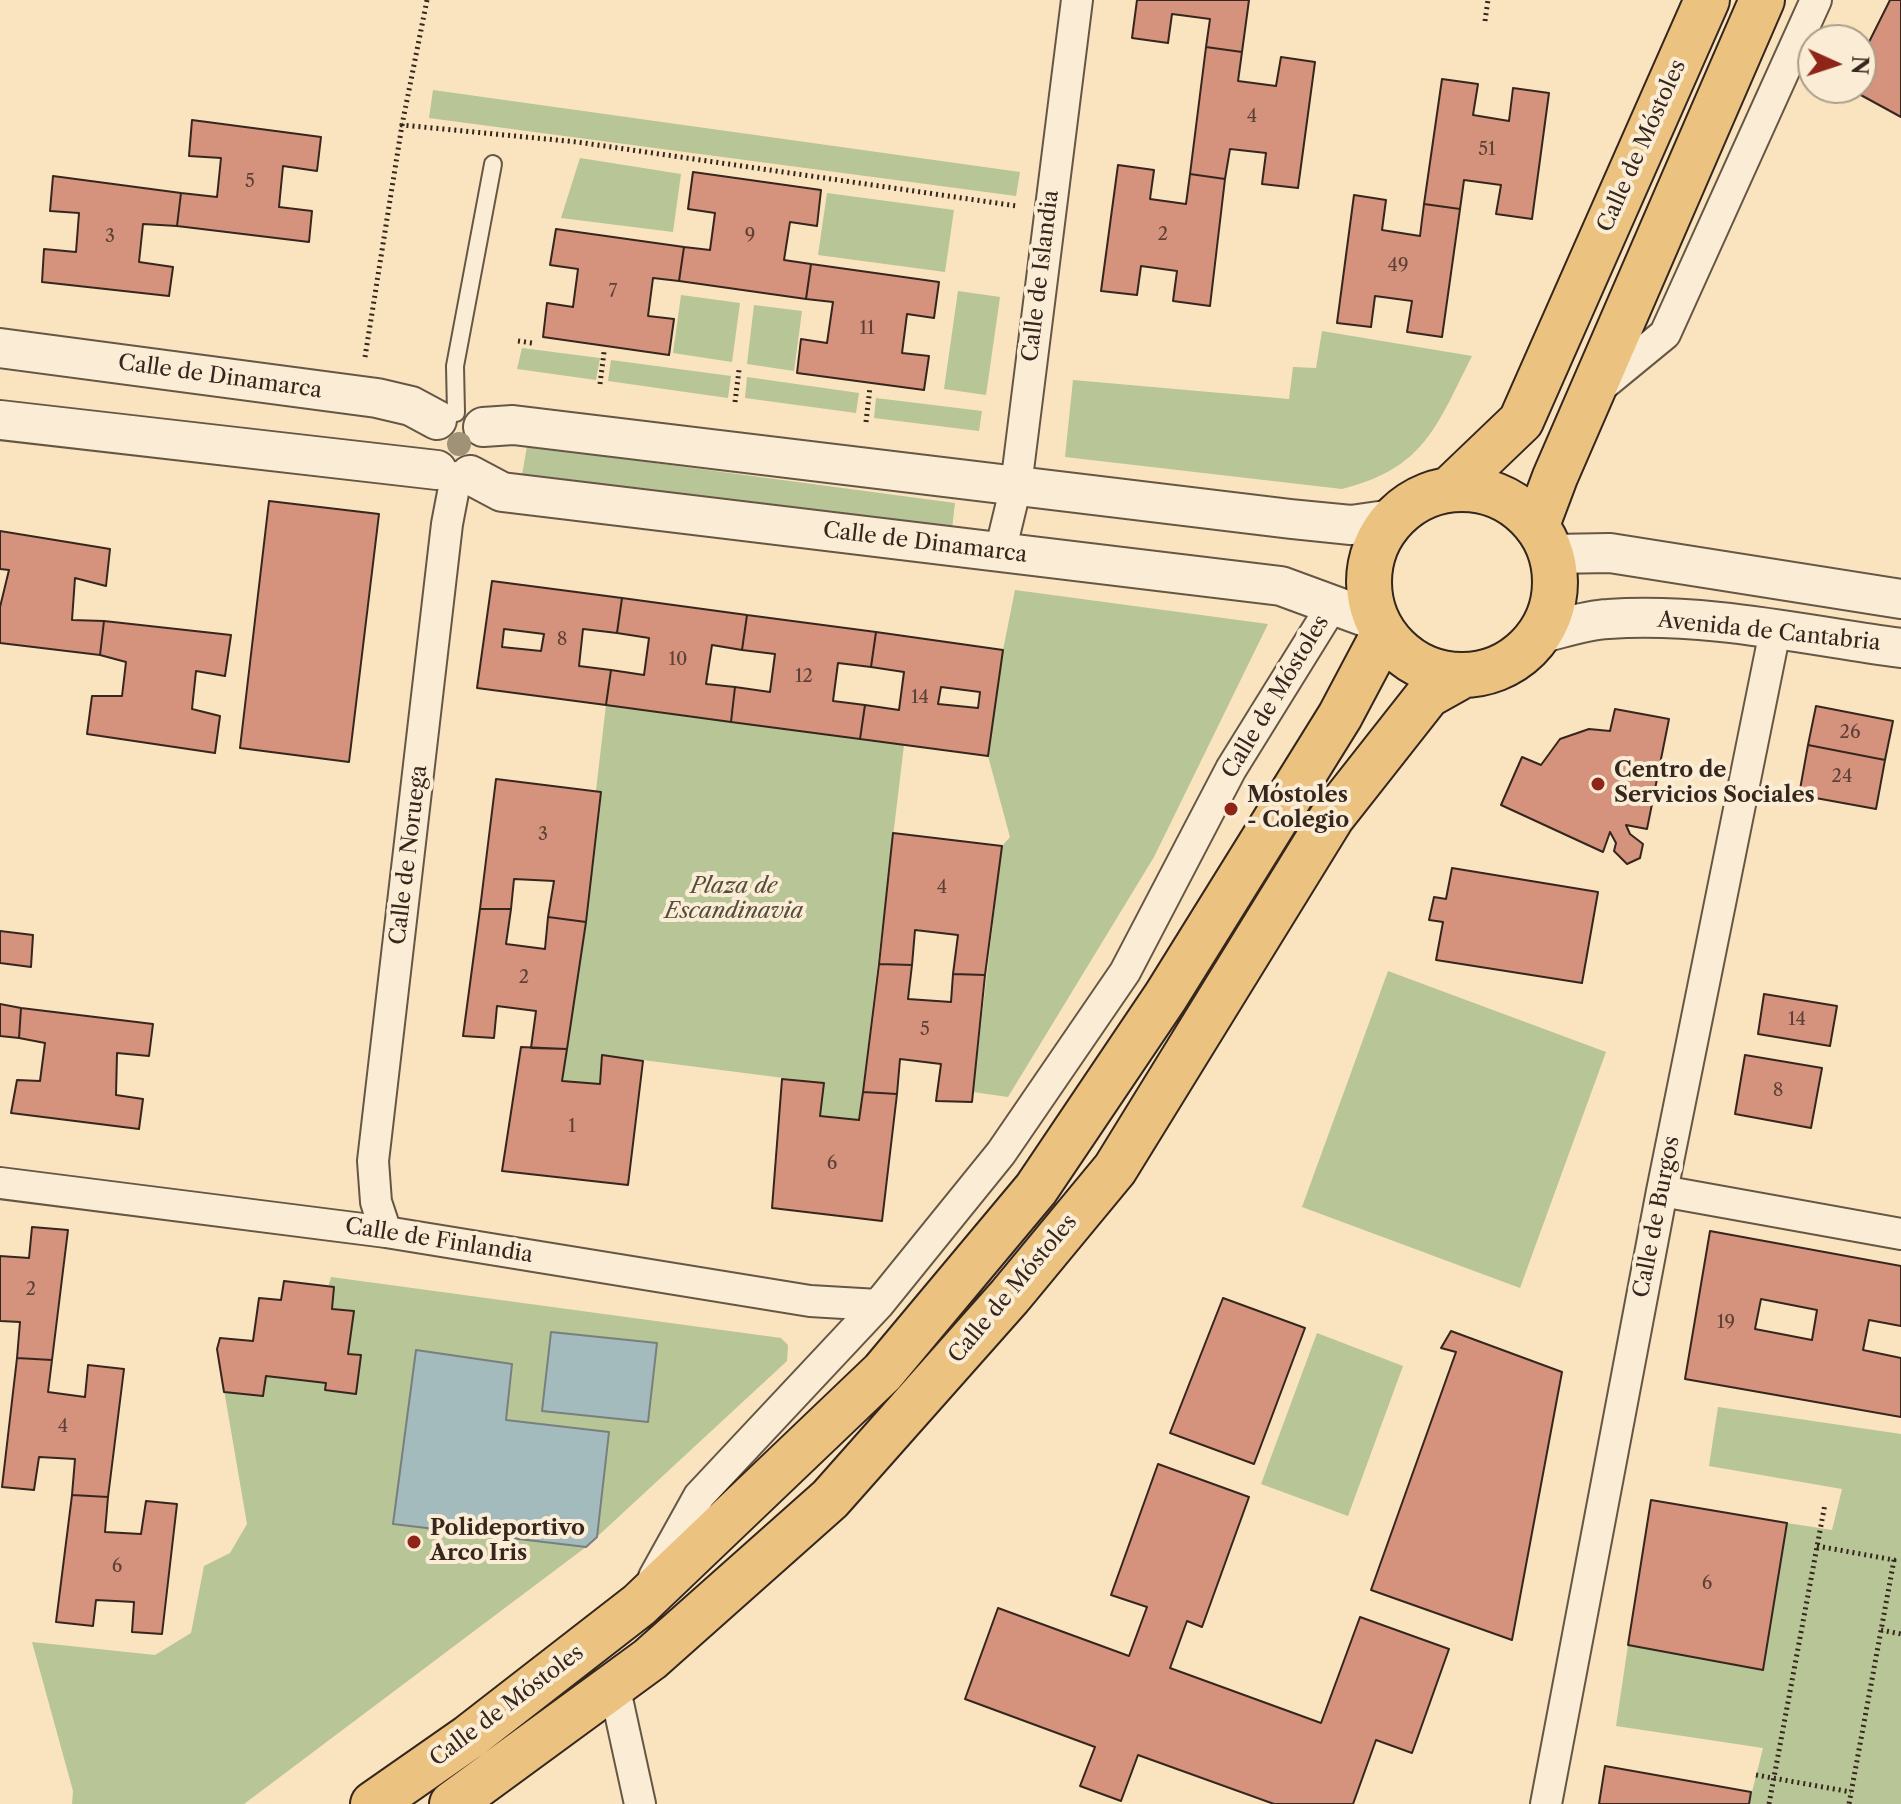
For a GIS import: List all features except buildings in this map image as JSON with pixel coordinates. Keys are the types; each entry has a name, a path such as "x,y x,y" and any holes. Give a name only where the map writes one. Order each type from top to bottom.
{"main road":[{"name":"Calle de Móstoles","path":"1450,489 1521,421 1707,0"},
{"path":"1545,540 1513,503 1483,490 1450,489 1411,504 1393,519 1378,542 1370,569 1370,596 1382,628 1405,656 1432,671 1462,676 1492,671 1520,656 1542,633 1555,595 1545,540 1590,395 1762,0"},
{"name":"Calle de Móstoles","path":"373,1804 469,1737 639,1605 883,1372 1036,1189 1166,996 1340,716 1382,628"},
{"name":"Calle de Móstoles","path":"452,1804 650,1659 830,1499 1010,1296 1115,1169 1332,817 1428,695 1462,676"}],"street":[{"name":"Calle de Islandia","path":"1000,552 1016,486 1077,0"},
{"path":"1590,395 1665,334 1816,0"},
{"name":"Calle de Dinamarca","path":"0,348 358,395 459,420 1351,525 1393,519"},
{"name":"Calle de Dinamarca","path":"0,420 454,474 502,492 1281,586 1382,628"},
{"path":"459,420 488,454 482,465 454,474 426,452 425,439 459,420"},
{"name":"Calle de Noruega","path":"386,1232 376,1202 373,1161 454,474"},
{"path":"1545,540 1901,599"},
{"name":"Calle de Móstoles","path":"639,1605 699,1496 878,1305 1001,1153 1125,972 1231,769 1332,606"},
{"name":"Avenida de Cantabria","path":"1542,633 1606,619 1713,622 1901,648"},
{"name":"Calle de Burgos","path":"1546,1804 1662,1191 1775,631"},
{"name":"Calle de Finlandia","path":"0,1183 386,1232 810,1301 878,1305"},
{"path":"1662,1191 1901,1234"},
{"path":"614,1685 640,1804"}],"lane":[{"path":"459,420 455,366 493,164"}],"path":[{"path":"358,395 402,125 427,0"},
{"path":"1485,21 1488,0"},
{"path":"402,125 577,142 1018,206"},
{"path":"518,341 532,343"},
{"path":"600,384 604,352"},
{"path":"735,402 739,370"},
{"path":"866,422 870,387"},
{"path":"1769,1804 1825,1504"},
{"path":"1817,1546 1894,1560 1849,1804"},
{"path":"1881,1630 1901,1634"},
{"path":"1756,1775 1851,1792"}],"green space":[{"path":"433,90 1020,172 1016,196 429,118"},
{"path":"580,158 681,174 673,232 561,218"},
{"path":"827,193 954,210 945,272 818,255"},
{"path":"958,291 1000,297 986,395 944,389"},
{"path":"681,295 740,303 732,362 673,353"},
{"path":"754,305 802,311 794,371 747,364"},
{"path":"1322,331 1472,356 1425,441 1392,469 1370,480 1342,489 1065,457 1073,380 1289,399 1293,367 1316,368"},
{"path":"522,348 600,358 596,380 517,369"},
{"path":"611,360 731,376 728,398 608,381"},
{"path":"747,377 859,393 856,413 745,398"},
{"path":"876,398 982,411 979,431 874,418"},
{"path":"527,446 955,503 952,529 522,475"},
{"path":"1015,590 1268,624 1154,857 1008,1097 973,1092 1002,846 1010,837 988,756"},
{"name":"Plaza de Escandinavia","path":"606,705 904,745 859,1120 820,1116 823,1083 603,1055 600,1084 562,1081"},
{"path":"1388,971 1606,1052 1520,1288 1302,1207"},
{"name":"Polideportivo Arco Iris","path":"331,1277 781,1338 788,1345 787,1361 586,1547 244,1804 72,1804 73,1791 32,1642 155,1655 191,1633 204,1566 230,1553 247,1524 217,1349 220,1338 253,1341 259,1298 281,1300 284,1281 328,1287"},
{"path":"1317,1333 1403,1366 1348,1516 1261,1484"},
{"path":"1718,1407 1901,1434 1901,1804 1749,1804 1763,1748 1616,1726 1628,1645 1762,1670 1787,1523 1832,1530 1842,1489 1709,1466"}],"water":[{"path":"551,1332 657,1343 648,1422 542,1411"},
{"path":"416,1350 512,1364 506,1420 609,1432 597,1537 586,1547 393,1524"}],"place":[{"name":"Centro de Servicios Sociales","path":"1598,784"},
{"name":"Móstoles - Colegio","path":"1231,809"},
{"name":"Polideportivo Arco Iris","path":"414,1542"}]}
